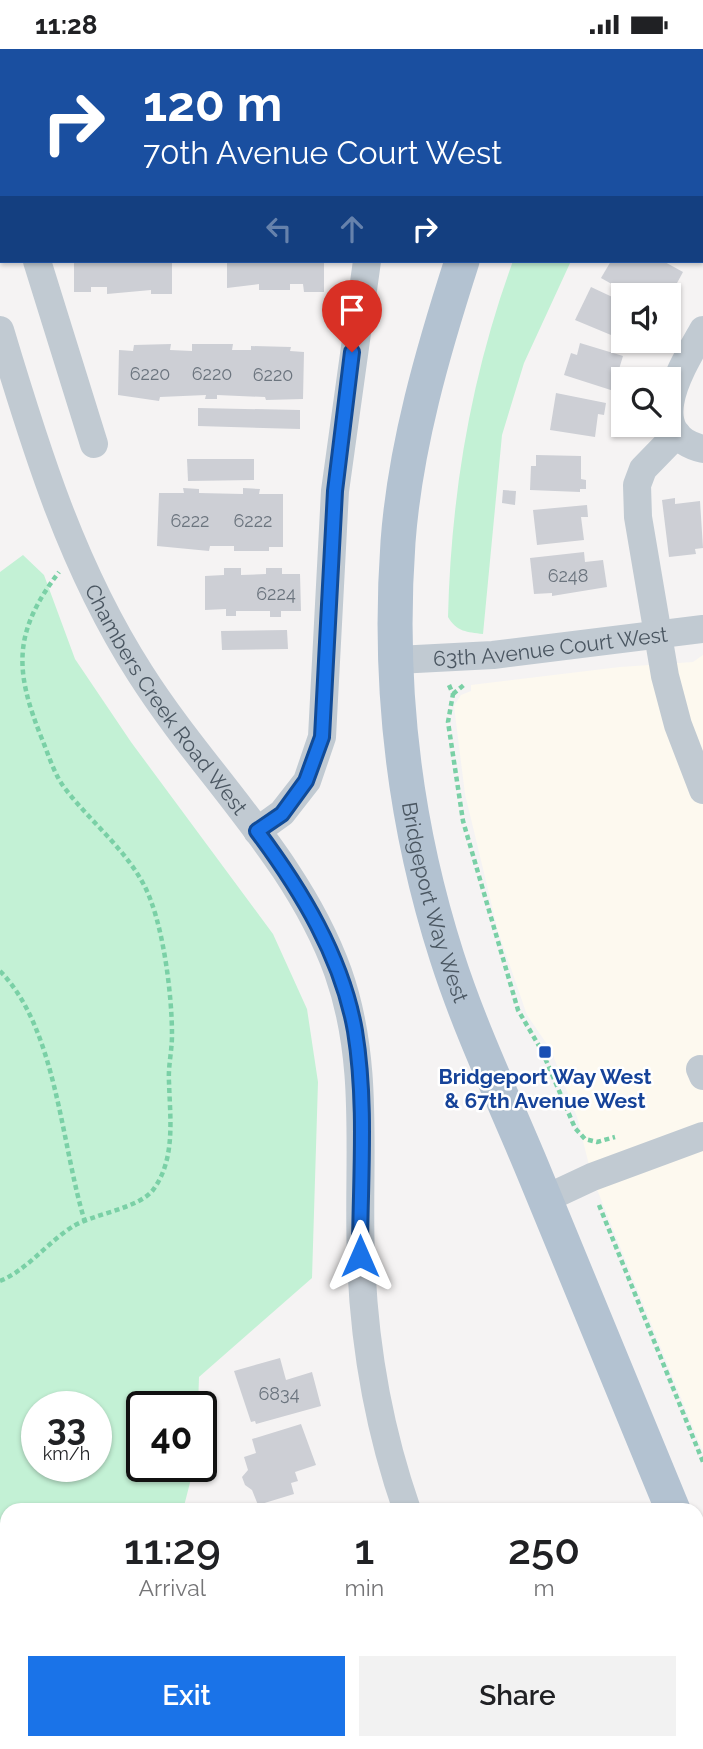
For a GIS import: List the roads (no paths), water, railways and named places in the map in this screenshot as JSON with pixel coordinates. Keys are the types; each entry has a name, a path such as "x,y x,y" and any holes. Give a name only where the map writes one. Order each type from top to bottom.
{"main road":[{"name":"Bridgeport Way West","path":"461,263 438,337 413,446 398,538 395,608 399,726 407,785 431,903 448,960 670,1503"}],"street":[{"path":"38,263 94,444"},
{"path":"257,831 282,814 306,781 322,737 335,491 367,263"},
{"name":"Chambers Creek Road West","path":"0,330 7,384 74,552 140,673 200,760 257,831 294,884 323,935 354,1029 359,1066 360,1256 366,1331 387,1442 405,1503"},
{"path":"681,369 703,330"},
{"path":"674,437 643,469 637,485 638,517 656,633 678,725 703,790"},
{"path":"681,437 691,445 703,449"},
{"name":"63th Avenue Court West","path":"397,660 493,655 703,629"},
{"path":"545,1199 592,1177 703,1136"}],"place":[{"name":"Bridgeport Way West & 67th Avenue West","path":"545,1052"}]}
